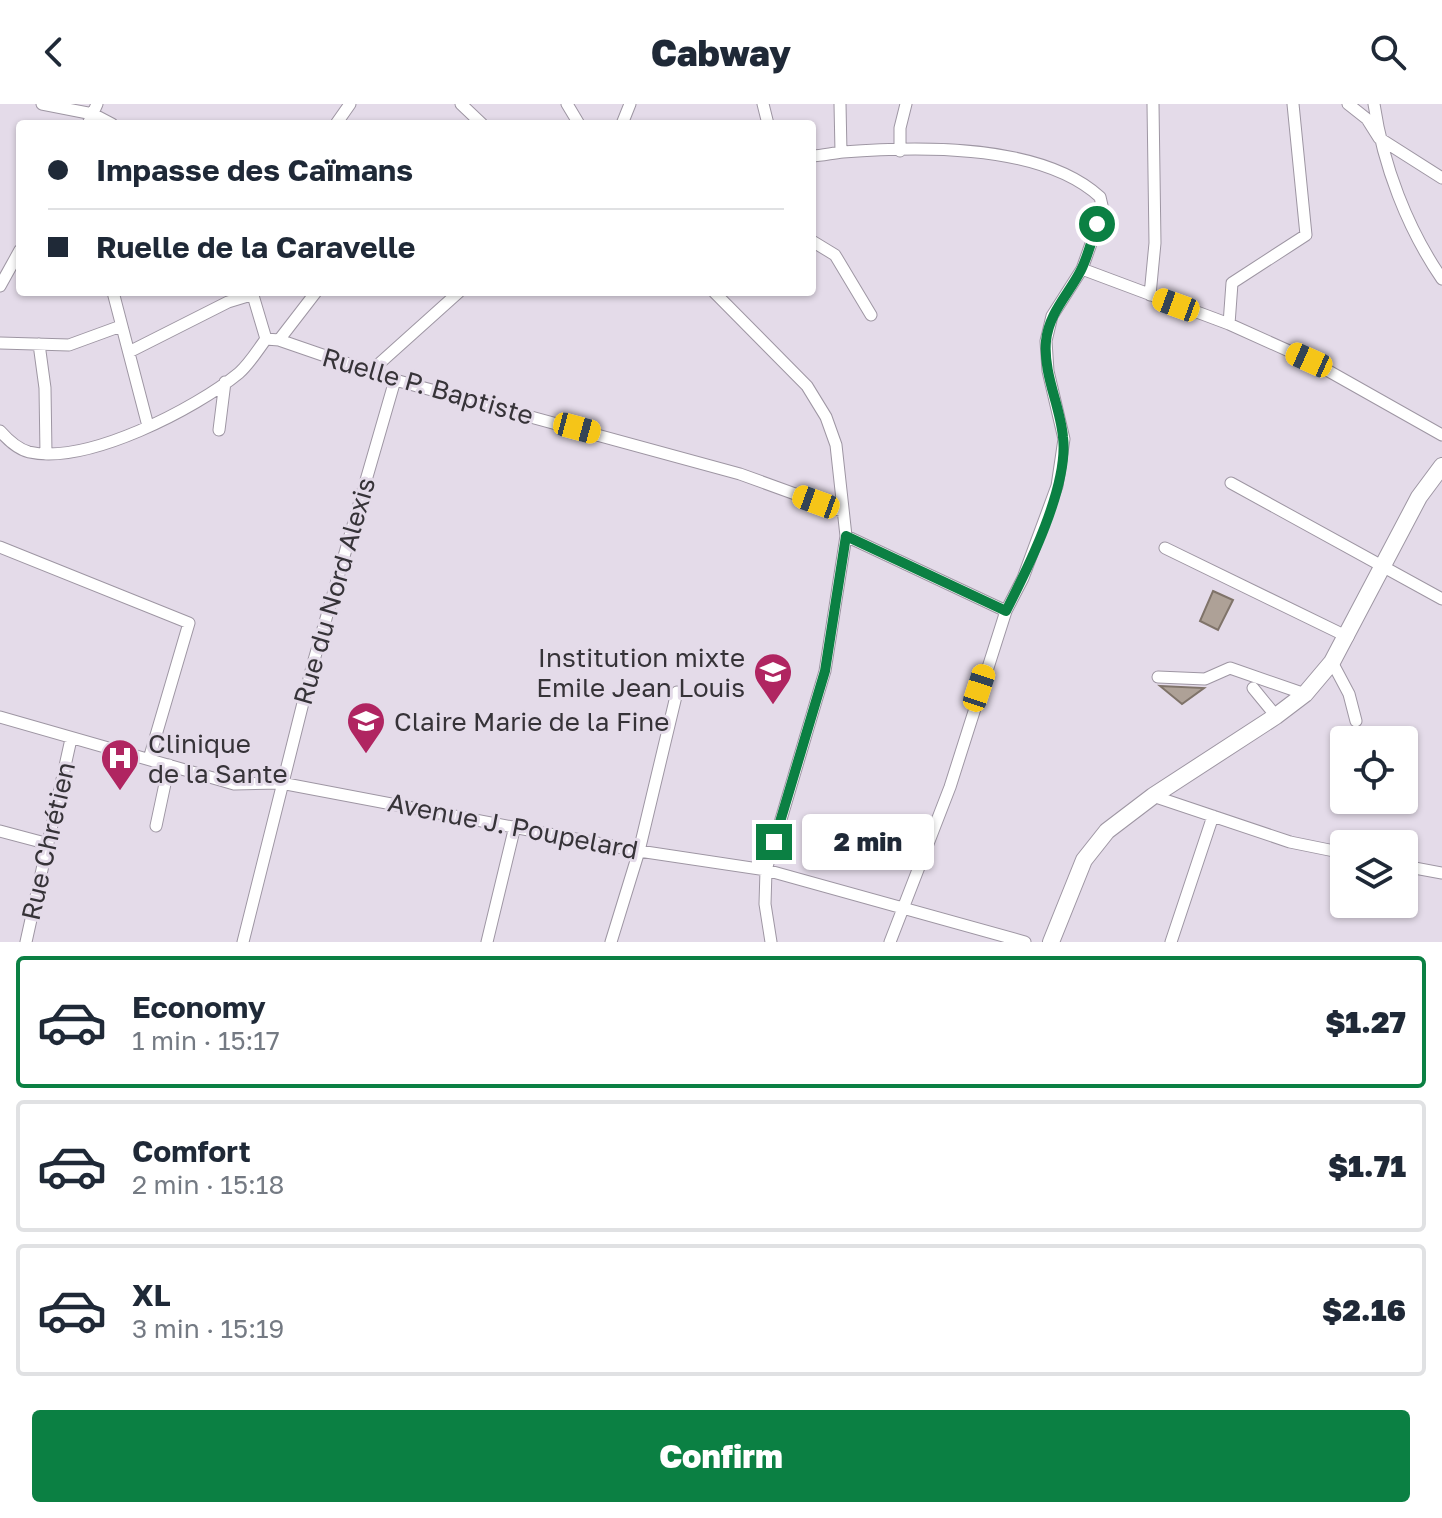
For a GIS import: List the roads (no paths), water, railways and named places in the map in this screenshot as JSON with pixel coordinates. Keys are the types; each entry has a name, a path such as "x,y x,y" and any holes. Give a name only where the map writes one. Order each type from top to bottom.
{"main road":[{"path":"1051,942 1084,860 1107,831 1153,796 1276,716 1305,694 1332,662 1385,568 1419,497 1440,471"}],"street":[{"path":"42,104 93,114"},
{"path":"461,104 478,120"},
{"path":"840,104 841,152"},
{"path":"900,151 900,128 906,104"},
{"path":"1150,295 1155,243 1153,104"},
{"path":"1229,324 1232,283 1306,235 1293,104"},
{"path":"1348,104 1367,119 1379,138 1421,248 1442,279"},
{"path":"1374,104 1379,138 1442,178"},
{"path":"816,155 900,151 1000,155 1040,165 1093,190 1100,197 1103,210 1082,269 1052,316 1046,341 1048,371 1064,439 1057,486 1023,578 1006,611 950,787 890,942"},
{"path":"816,243 835,255 871,315"},
{"path":"0,286 16,257"},
{"path":"1082,269 1229,324 1309,360 1442,435"},
{"path":"114,296 148,426"},
{"path":"129,352 245,296"},
{"path":"0,431 11,444 27,452 46,454 120,440 148,426 225,382 249,363 266,339 252,296"},
{"path":"284,343 313,296"},
{"path":"371,371 449,296"},
{"path":"718,296 807,386 826,417 836,445 846,536 825,671 766,870 765,904 771,942"},
{"path":"0,343 69,345 121,326"},
{"name":"Ruelle P. Baptiste","path":"266,339 395,380 672,454 842,511"},
{"path":"39,344 45,388 46,454"},
{"name":"Rue du Nord Alexis","path":"243,942 281,783 395,380"},
{"path":"219,430 225,382"},
{"path":"1231,483 1442,599"},
{"path":"846,536 1006,611"},
{"path":"0,547 189,623 149,759"},
{"path":"1165,548 1348,637"},
{"path":"1332,662 1349,694 1356,721"},
{"path":"1158,677 1205,679 1230,668 1305,694"},
{"path":"1253,688 1276,716"},
{"path":"611,942 639,851 677,692"},
{"name":"Avenue J. Poupelard","path":"0,717 234,784 281,783 639,851 766,870 1025,942"},
{"name":"Rue Chrétien","path":"26,942 45,843 71,739"},
{"path":"156,826 169,765"},
{"path":"1153,796 1290,842 1330,850"},
{"path":"1171,942 1213,816"},
{"path":"487,942 515,826"},
{"path":"0,831 45,843"},
{"path":"1418,869 1442,873"}],"place":[{"name":"Institution mixte Emile Jean Louis","path":"773,706"},
{"name":"Claire Marie de la Fine","path":"366,755"},
{"name":"Clinique de la Sante","path":"120,792"}]}
